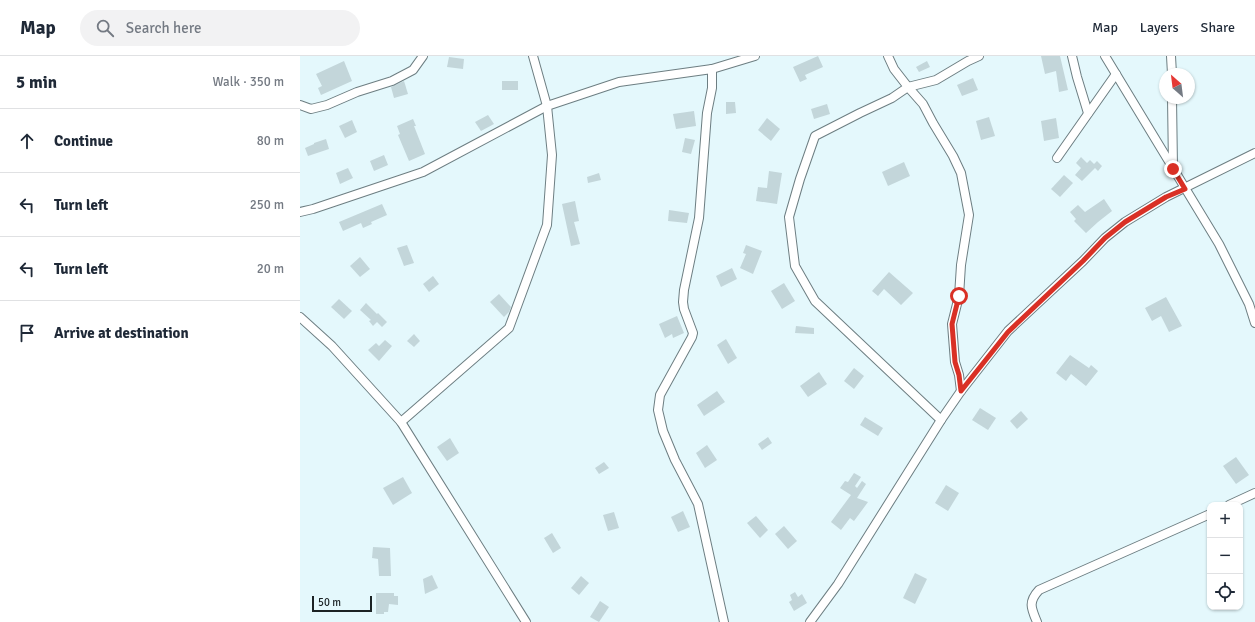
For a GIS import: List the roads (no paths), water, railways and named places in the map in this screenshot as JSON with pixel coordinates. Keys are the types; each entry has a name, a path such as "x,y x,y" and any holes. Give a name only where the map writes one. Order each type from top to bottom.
{"street":[{"path":"300,105 311,109 327,105 357,92 392,81 413,70 423,56"},
{"path":"401,422 509,328 547,225 552,155 547,106 533,56"},
{"path":"300,212 423,172 547,106 619,82 712,68 755,56"},
{"path":"888,56 894,69 923,104 953,156 961,174 969,215 961,265 959,296 952,324 955,362 959,375 961,391"},
{"path":"941,420 815,301 795,266 789,216 800,179 816,136 892,98 908,87 936,80 979,56"},
{"path":"1072,56 1088,113"},
{"path":"1105,56 1219,244 1249,304 1255,323"},
{"path":"1171,56 1172,68"},
{"path":"712,68 712,88 707,113 699,218 684,290 683,302 693,333 660,395 658,410 663,431 675,460 698,504 724,622"},
{"path":"1057,158 1116,74"},
{"path":"1172,104 1173,169"},
{"path":"810,622 838,584 941,420 961,391 1008,332 1083,261 1105,238 1125,222 1166,197 1185,189 1255,153"},
{"path":"300,317 332,346 401,422 526,622"},
{"path":"1236,502 1255,493"},
{"path":"1038,622 1031,603 1033,596 1039,590 1207,515"}]}
